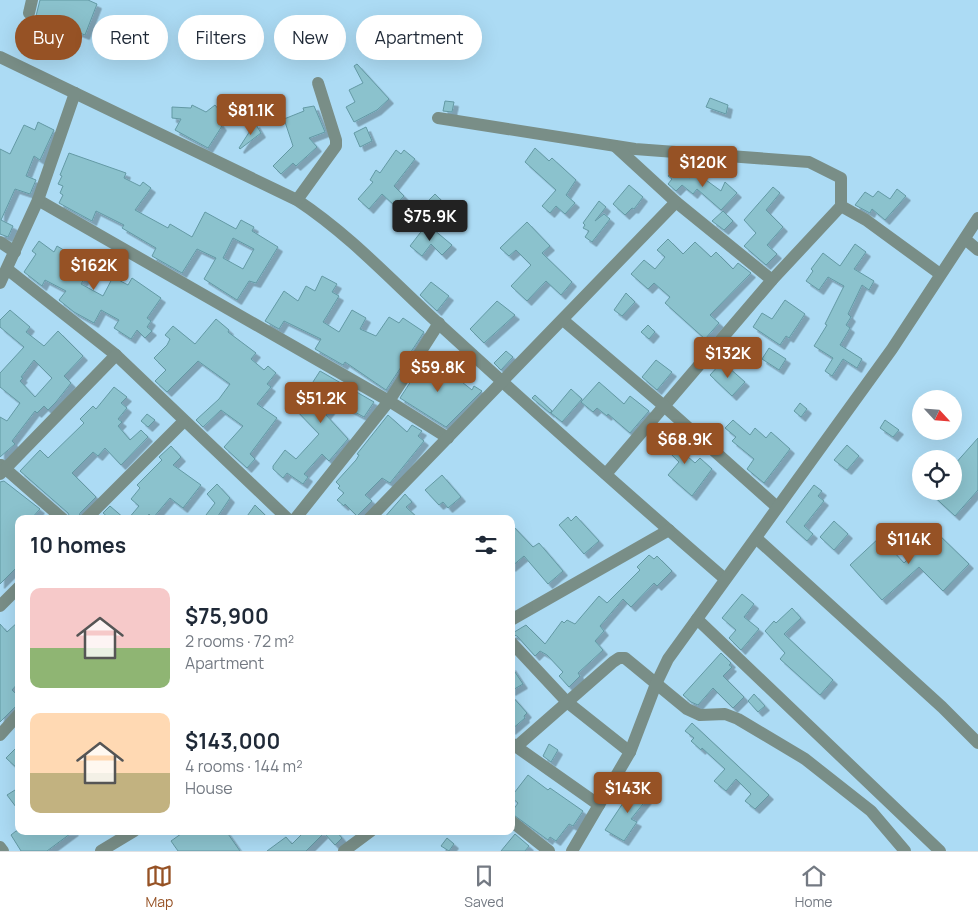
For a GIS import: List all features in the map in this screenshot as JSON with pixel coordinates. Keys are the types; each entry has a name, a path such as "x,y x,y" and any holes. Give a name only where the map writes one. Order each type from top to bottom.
{"street":[{"path":"29,13 32,0"},
{"path":"0,56 297,200 325,218 354,242 439,323 606,474 725,578"},
{"path":"297,200 336,146 336,140 318,83"},
{"path":"0,283 38,200 75,93"},
{"path":"438,118 614,146 810,162 841,178 841,206 772,280 606,474"},
{"path":"614,146 676,202 772,280"},
{"path":"38,200 389,402 448,438"},
{"path":"373,515 676,202"},
{"path":"841,206 866,220 940,274"},
{"path":"572,851 630,752 656,684 668,659 892,349 978,218"},
{"path":"965,239 978,250"},
{"path":"0,242 15,252"},
{"path":"7,269 116,355 183,422 284,515"},
{"path":"563,320 664,406 777,507"},
{"path":"298,515 389,402 439,323"},
{"path":"58,515 2,469 116,355"},
{"path":"90,515 183,422"},
{"path":"515,618 669,530"},
{"path":"756,538 942,707 978,743"},
{"path":"0,606 15,591"},
{"path":"697,619 940,851"},
{"path":"515,646 567,702 630,752"},
{"path":"515,743 619,658 625,658 687,709 700,714 725,714 805,759 871,811 905,851"},
{"path":"0,735 15,718"},
{"path":"515,746 600,805"},
{"path":"515,824 549,851"},
{"path":"101,851 127,835"},
{"path":"344,851 366,835"},
{"path":"0,847 3,851"}],"building":[{"path":"40,0 88,0 97,4 85,35 82,34 82,15 36,15"},
{"path":"357,64 389,99 377,110 354,122 346,107 355,102 349,90 363,83 354,66"},
{"path":"710,98 728,105 726,114 706,107"},
{"path":"445,101 454,102 452,112 443,111"},
{"path":"192,105 206,112 215,105 224,116 218,121 222,126 208,148 175,130 181,119 172,118 172,107 191,108"},
{"path":"314,106 325,132 309,138 317,147 296,166 293,163 281,174 273,166 293,146 284,119 304,111 303,108"},
{"path":"38,122 54,130 40,160 34,156 26,176 36,180 30,194 15,189 1,220 13,226 8,237 0,234 0,149 10,154 24,125 35,130"},
{"path":"255,123 261,133 240,149 239,148"},
{"path":"366,127 372,141 360,147 354,133"},
{"path":"535,148 549,161 552,158 576,180 566,195 575,203 565,214 556,206 550,213 542,206 556,190 525,162"},
{"path":"396,150 401,154 404,150 415,159 394,186 404,196 395,206 382,194 369,209 358,199 373,182 370,180 376,170 380,173"},
{"path":"69,153 126,173 124,178 140,186 143,182 151,188 135,210 168,228 170,224 192,237 205,212 236,229 241,220 254,227 252,231 278,247 256,283 249,281 237,300 204,279 216,258 197,249 182,273 152,256 156,248 122,228 124,225 96,211 92,221 59,203 63,195 60,193 63,186 58,184 62,176 60,175","holes":["233,238 254,249 243,269 223,258"]},
{"path":"674,169 679,173 681,171 690,178 695,172 721,191 725,182 737,193 721,210 697,189 693,194 682,185 676,191 668,184 672,179 668,176"},
{"path":"629,185 643,197 634,209 632,208 625,215 613,204"},
{"path":"773,187 780,193 766,210 783,227 767,245 777,254 766,265 744,246 756,233 744,220"},
{"path":"897,189 906,196 885,220 872,209 870,213 855,205 865,192 873,197 878,191 890,199"},
{"path":"435,194 446,205 429,222 418,211"},
{"path":"599,201 606,207 595,221 604,214 610,219 592,242 585,237 589,231 583,228 585,225 583,223"},
{"path":"723,211 733,221 724,230 712,221"},
{"path":"527,222 550,246 542,253 572,282 561,295 546,281 527,301 511,286 531,265 516,250 509,256 500,248"},
{"path":"427,224 452,245 442,255 431,244 422,256 410,246"},
{"path":"668,239 683,254 695,242 711,257 716,252 733,269 738,263 751,273 710,315 719,323 705,339 665,303 670,297 654,283 648,289 631,274 644,260 655,269 665,257 657,250"},
{"path":"39,241 54,252 57,246 92,267 81,284 103,296 113,277 128,285 132,278 161,298 147,318 151,321 147,327 152,331 145,338 137,330 131,339 114,328 119,320 101,310 94,323 74,312 59,300 66,291 45,280 42,286 24,272 36,254 32,251"},
{"path":"855,244 866,252 854,269 874,281 869,290 862,285 848,314 851,317 846,325 850,328 840,345 862,359 857,368 843,359 832,376 825,371 833,358 814,346 827,325 825,324 844,286 828,277 819,290 806,281 813,271 811,269 823,253 840,266"},
{"path":"322,276 337,284 332,292 339,296 323,322 339,332 352,310 366,318 360,329 376,336 389,317 399,323 403,318 424,332 386,390 345,362 343,365 315,349 321,339 284,321 279,329 265,321 284,291 298,301 306,286 315,291"},
{"path":"431,282 449,296 437,311 420,295"},
{"path":"626,293 635,302 622,316 614,310"},
{"path":"785,300 805,314 789,338 786,336 780,345 753,327 762,313 772,319"},
{"path":"497,301 515,315 484,343 470,329"},
{"path":"10,310 30,327 26,332 44,346 58,331 83,356 64,376 71,383 56,402 48,410 44,406 37,413 35,411 12,441 15,444 0,457 0,417 7,421 20,403 0,387 0,373 24,347 0,327 0,320","holes":["34,360 52,378 35,397 20,381"]},
{"path":"216,319 229,330 228,332 256,353 251,359 264,370 268,366 276,373 267,384 271,387 257,404 277,418 250,454 255,459 247,468 224,447 243,426 221,410 203,427 196,420 219,399 230,384 198,361 167,392 155,381 166,370 154,358 167,345 170,339 165,335 173,326 195,344"},
{"path":"648,325 655,332 649,339 641,332"},
{"path":"769,348 786,359 779,370 762,359"},
{"path":"506,351 513,357 501,370 494,363"},
{"path":"428,355 472,390 474,386 482,391 446,427 400,398"},
{"path":"656,360 672,372 657,390 642,377"},
{"path":"720,364 726,369 728,367 745,382 732,396 710,375"},
{"path":"320,371 374,402 364,417 336,402 326,415 348,439 329,461 322,454 304,474 308,477 303,484 287,473 283,478 273,469 273,466 285,450 296,459 319,434 292,406 311,385"},
{"path":"599,382 624,404 630,396 649,411 630,433 608,414 607,416 597,408 593,412 581,402"},
{"path":"114,387 127,397 121,403 127,408 118,419 122,422 118,426 130,440 141,430 148,437 121,465 105,448 98,456 93,452 72,473 96,497 79,515 69,515 20,471 40,450 48,458 84,423 80,419 93,406 96,409"},
{"path":"571,389 582,399 562,422 551,413"},
{"path":"535,395 552,411 550,413 532,398"},
{"path":"800,403 807,409 801,417 794,411"},
{"path":"147,414 155,420 148,427 141,421"},
{"path":"388,415 407,432 412,425 422,431 418,436 424,441 390,483 382,478 365,495 372,501 356,515 345,504 344,506 337,500 344,493 338,488 340,486 336,482 356,460 359,455 357,454"},
{"path":"733,420 750,435 755,428 766,438 771,432 790,449 764,483 747,469 754,459 732,441 736,437 725,428"},
{"path":"885,420 899,430 893,437 880,428"},
{"path":"660,433 668,440 676,433 687,444 680,450 695,463 700,458 712,469 692,496 668,475 679,462 655,438"},
{"path":"978,438 978,490 955,516 938,500 962,500 962,456"},
{"path":"847,445 859,456 847,470 834,460"},
{"path":"171,446 181,457 173,465 201,485 183,508 170,498 156,515 131,515 139,506 131,499 140,488 137,485 162,460 159,457"},
{"path":"442,475 461,497 448,508 443,502 439,505 425,490"},
{"path":"4,481 40,509 35,515 15,515 15,569 0,584 0,482"},
{"path":"217,484 230,498 219,515 206,515 215,503 207,494"},
{"path":"814,485 822,491 818,496 824,501 804,526 813,534 807,541 786,522"},
{"path":"405,494 412,502 406,507 415,515 387,515"},
{"path":"255,505 265,515 248,515"},
{"path":"110,506 120,515 105,515 103,513"},
{"path":"576,516 599,541 584,554 559,525 568,517 571,521"},
{"path":"834,521 848,534 834,550 820,537"},
{"path":"515,528 533,547 539,543 563,571 548,584 524,556 515,564"},
{"path":"935,531 969,564 943,591 919,567 882,600 850,565 880,537 904,563"},
{"path":"649,555 654,559 657,556 672,571 657,586 654,583 631,607 623,599 600,626 604,631 595,641 603,650 578,673 580,676 569,687 559,676 563,672 547,655 540,651 535,656 515,635 515,632 526,625 545,644 562,621 564,623 567,620 575,624 599,596 607,603 640,570 637,567"},
{"path":"742,594 754,604 744,617 759,629 741,650 729,638 736,630 722,618"},
{"path":"792,608 801,618 784,634 833,680 820,695 780,659 785,653 765,631 774,621 776,623"},
{"path":"0,624 7,632 15,625 15,687 12,690 15,693 15,707 0,722"},
{"path":"721,653 731,663 729,665 732,667 723,676 744,697 733,708 713,688 698,705 691,702 683,695"},
{"path":"515,672 523,684 515,689"},
{"path":"754,694 765,706 758,712 748,701"},
{"path":"515,700 527,713 524,716 525,718 515,727"},
{"path":"692,723 769,795 755,809 745,801 751,794 736,779 726,791 714,781 725,769 702,748 701,750 691,741 694,738 685,731"},
{"path":"549,744 558,750 551,762 543,756"},
{"path":"15,749 15,766 6,758"},
{"path":"528,775 548,790 550,788 583,811 573,826 569,824 556,841 550,837 548,840 515,816 515,807 518,803 515,800 515,792"},
{"path":"641,785 651,794 631,819 637,822 624,841 605,830 629,794 632,796"},
{"path":"15,790 15,806 7,795"},
{"path":"15,832 15,835 69,835 47,851 21,851 11,835"},
{"path":"515,834 529,846 525,851 501,851"},
{"path":"179,835 229,835 240,851 178,851 171,841"},
{"path":"301,835 322,835 306,851 267,851 286,837 292,844"},
{"path":"326,835 339,835 342,838 335,845"},
{"path":"447,838 454,844 449,851 441,846"}]}
